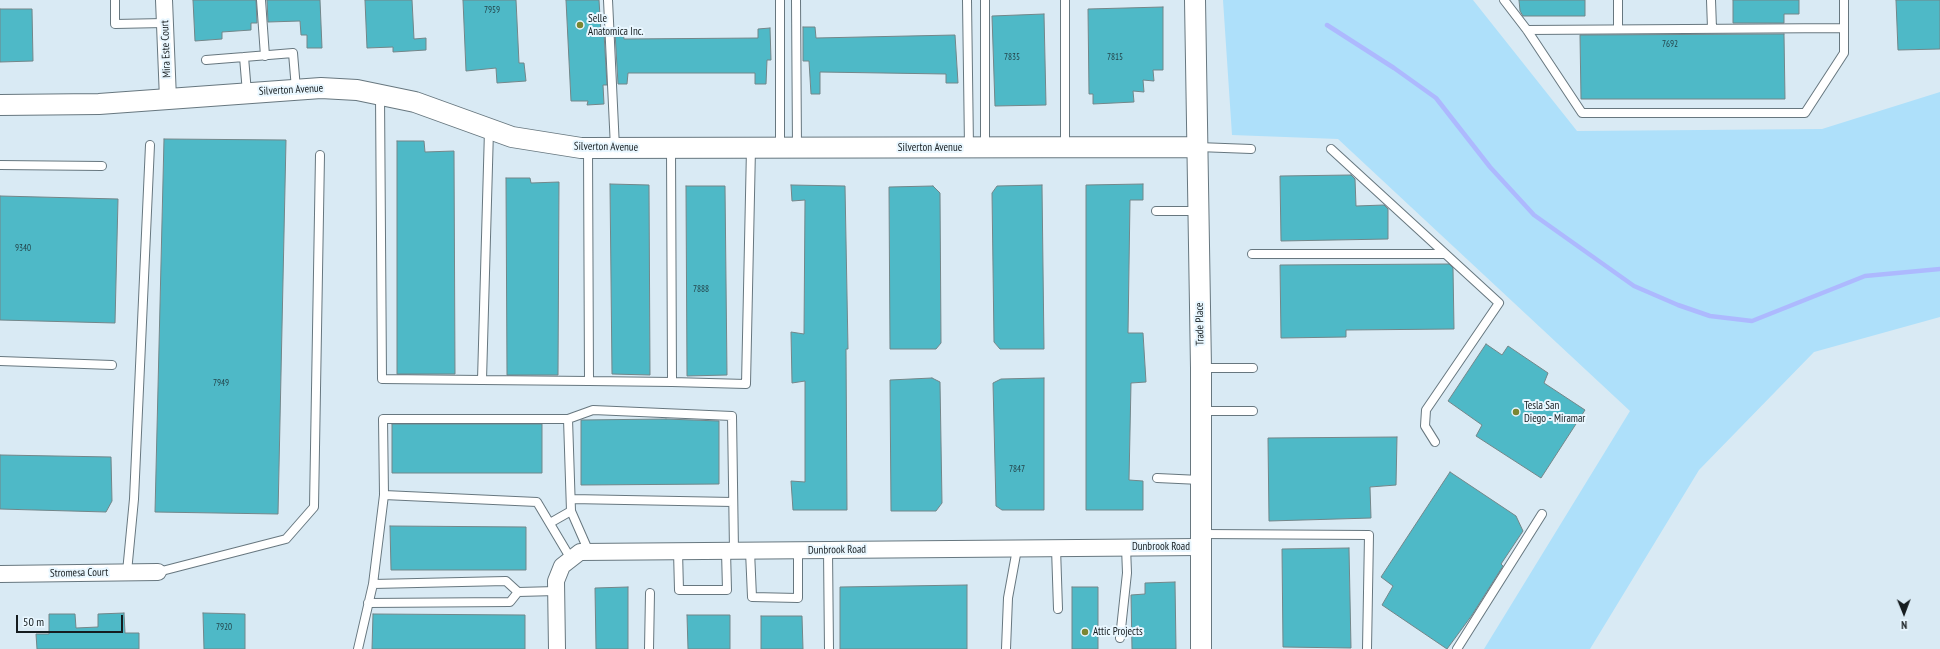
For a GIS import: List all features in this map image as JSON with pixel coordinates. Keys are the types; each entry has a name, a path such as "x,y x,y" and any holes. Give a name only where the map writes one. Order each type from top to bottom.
{"street":[{"name":"Mira Este Court","path":"164,0 168,98"},
{"name":"Trade Place","path":"1195,0 1201,368 1201,649"},
{"name":"Silverton Avenue","path":"0,105 99,104 321,88 351,89 415,102 512,137 588,148 1197,147"},
{"name":"Dunbrook Road","path":"557,649 556,581 562,566 580,552 1126,547 1201,540"},
{"name":"Stromesa Court","path":"0,574 158,572"}],"lane":[{"path":"115,0 115,24 164,23"},
{"path":"261,0 265,56"},
{"path":"608,0 615,148"},
{"path":"780,0 789,148"},
{"path":"789,148 796,0"},
{"path":"968,0 977,148"},
{"path":"977,148 985,0"},
{"path":"1065,0 1065,148"},
{"path":"1504,0 1527,30 1582,113 1805,113 1844,53 1844,0"},
{"path":"1618,0 1618,29"},
{"path":"1711,0 1712,28"},
{"path":"1527,30 1844,28"},
{"path":"206,60 293,53 296,90"},
{"path":"244,57 247,93"},
{"path":"380,95 382,379 589,380 746,384 751,148"},
{"path":"482,380 489,128"},
{"path":"127,572 134,499 150,145"},
{"path":"1197,147 1252,149"},
{"path":"588,148 589,380"},
{"path":"671,148 672,382"},
{"path":"1330,149 1499,303 1426,410 1425,426 1435,442"},
{"path":"158,572 286,538 314,507 320,155"},
{"path":"0,165 102,166"},
{"path":"1156,211 1198,210"},
{"path":"1252,254 1445,254"},
{"path":"0,361 112,365"},
{"path":"1201,368 1253,368"},
{"path":"358,649 372,584 384,495 383,419 568,419 593,410 732,416 733,502 736,551 752,597 798,598 798,550"},
{"path":"1201,411 1253,411"},
{"path":"568,419 571,512 589,552"},
{"path":"1157,478 1200,480"},
{"path":"384,495 537,502 571,559"},
{"path":"570,499 733,502"},
{"path":"550,522 571,512"},
{"path":"1456,649 1542,514"},
{"path":"1201,540 1369,535 1367,649"},
{"path":"1120,638 1127,573 1126,547"},
{"path":"1006,649 1008,598 1017,548"},
{"path":"1056,548 1058,609"},
{"path":"828,550 829,649"},
{"path":"678,551 679,590 727,590 736,551"},
{"path":"372,584 506,581 518,592 556,591"},
{"path":"368,603 510,602 518,592"},
{"path":"649,649 650,593"}],"shaded area":[{"path":"1223,0 1473,0 1577,131 1822,129 1940,92 1940,317 1814,352 1699,470 1590,649 1484,649 1630,411 1338,139 1232,135"}],"building":[{"path":"193,0 256,0 257,23 251,23 251,30 222,32 222,39 195,41"},
{"path":"267,0 320,0 322,48 307,48 307,35 301,35 300,21 268,22"},
{"path":"365,0 412,0 414,39 426,38 426,50 393,52 393,47 367,48"},
{"path":"463,0 516,0 519,63 524,63 526,81 497,83 496,68 466,71"},
{"path":"566,0 599,0 601,33 604,33 607,85 603,85 604,104 587,105 588,101 571,101"},
{"path":"1519,0 1585,0 1585,16 1523,16 1520,11"},
{"path":"1733,0 1799,0 1799,14 1784,14 1784,23 1733,23"},
{"path":"1896,0 1940,0 1940,49 1898,50"},
{"path":"1163,7 1163,70 1153,70 1154,81 1143,80 1144,92 1133,91 1134,102 1093,104 1093,94 1089,94 1088,9"},
{"path":"0,9 32,9 33,61 0,62"},
{"path":"1044,14 1046,105 995,106 992,16"},
{"path":"803,27 815,27 816,38 955,35 958,83 946,83 946,74 820,72 820,94 811,94 809,61 803,61"},
{"path":"770,28 771,60 767,60 766,84 755,84 755,73 628,73 627,84 618,84 615,32 623,32 624,39 758,38 758,29"},
{"path":"1784,34 1785,99 1581,99 1580,35"},
{"path":"164,139 286,140 278,514 155,512"},
{"path":"397,141 424,141 425,152 454,151 455,374 397,374"},
{"path":"1351,175 1355,179 1356,206 1384,205 1388,209 1388,239 1281,241 1280,176"},
{"path":"506,178 530,178 531,183 559,182 558,375 507,375"},
{"path":"610,184 649,185 650,375 612,374"},
{"path":"1143,184 1143,200 1130,200 1128,333 1143,333 1146,382 1131,383 1129,480 1143,481 1143,510 1086,510 1086,185"},
{"path":"791,185 845,186 848,349 846,349 847,510 793,510 791,481 805,482 805,381 792,383 791,332 804,334 805,200 792,201"},
{"path":"1042,185 1044,349 1000,349 994,342 992,193 997,186"},
{"path":"686,186 725,186 727,375 687,376"},
{"path":"933,186 940,193 941,343 936,349 890,349 889,187"},
{"path":"0,196 118,199 115,323 0,320"},
{"path":"1449,264 1453,268 1454,329 1346,330 1346,337 1281,338 1280,265"},
{"path":"1486,344 1502,355 1508,346 1548,373 1544,383 1585,410 1541,478 1476,436 1482,425 1448,401"},
{"path":"932,378 940,382 942,503 936,511 891,511 890,380"},
{"path":"1044,378 1044,510 1002,510 996,506 993,383 1001,379"},
{"path":"666,419 719,421 719,484 581,485 581,420"},
{"path":"392,424 542,424 542,473 392,473"},
{"path":"1397,437 1396,485 1370,487 1371,518 1269,521 1268,438"},
{"path":"0,455 111,457 112,501 106,512 0,509"},
{"path":"1450,472 1516,516 1523,531 1501,564 1503,566 1472,615 1447,649 1382,605 1393,586 1381,577"},
{"path":"390,526 526,527 526,570 391,570"},
{"path":"1349,548 1351,648 1283,647 1282,549"},
{"path":"1175,582 1176,649 1132,649 1131,595 1145,594 1145,583"},
{"path":"967,585 967,649 840,649 840,587"},
{"path":"628,587 628,649 596,649 595,588"},
{"path":"1072,587 1098,587 1098,649 1072,649"},
{"path":"124,613 125,633 139,633 139,649 37,649 36,634 49,634 49,614 75,614 76,628 98,627 98,614"},
{"path":"203,613 245,614 245,649 204,649"},
{"path":"373,614 525,615 525,649 372,649"},
{"path":"687,615 730,615 730,649 688,649"},
{"path":"761,616 802,616 803,649 761,649"}],"waterway":[{"path":"1327,25 1394,68 1436,98 1490,167 1534,215 1634,286 1678,305 1710,316 1752,321 1865,276 1940,269"}],"place":[{"name":"Selle Anatomica Inc.","path":"580,25"},
{"name":"Tesla San Diego - Miramar","path":"1516,412"},
{"name":"Attic Projects","path":"1085,632"}]}
